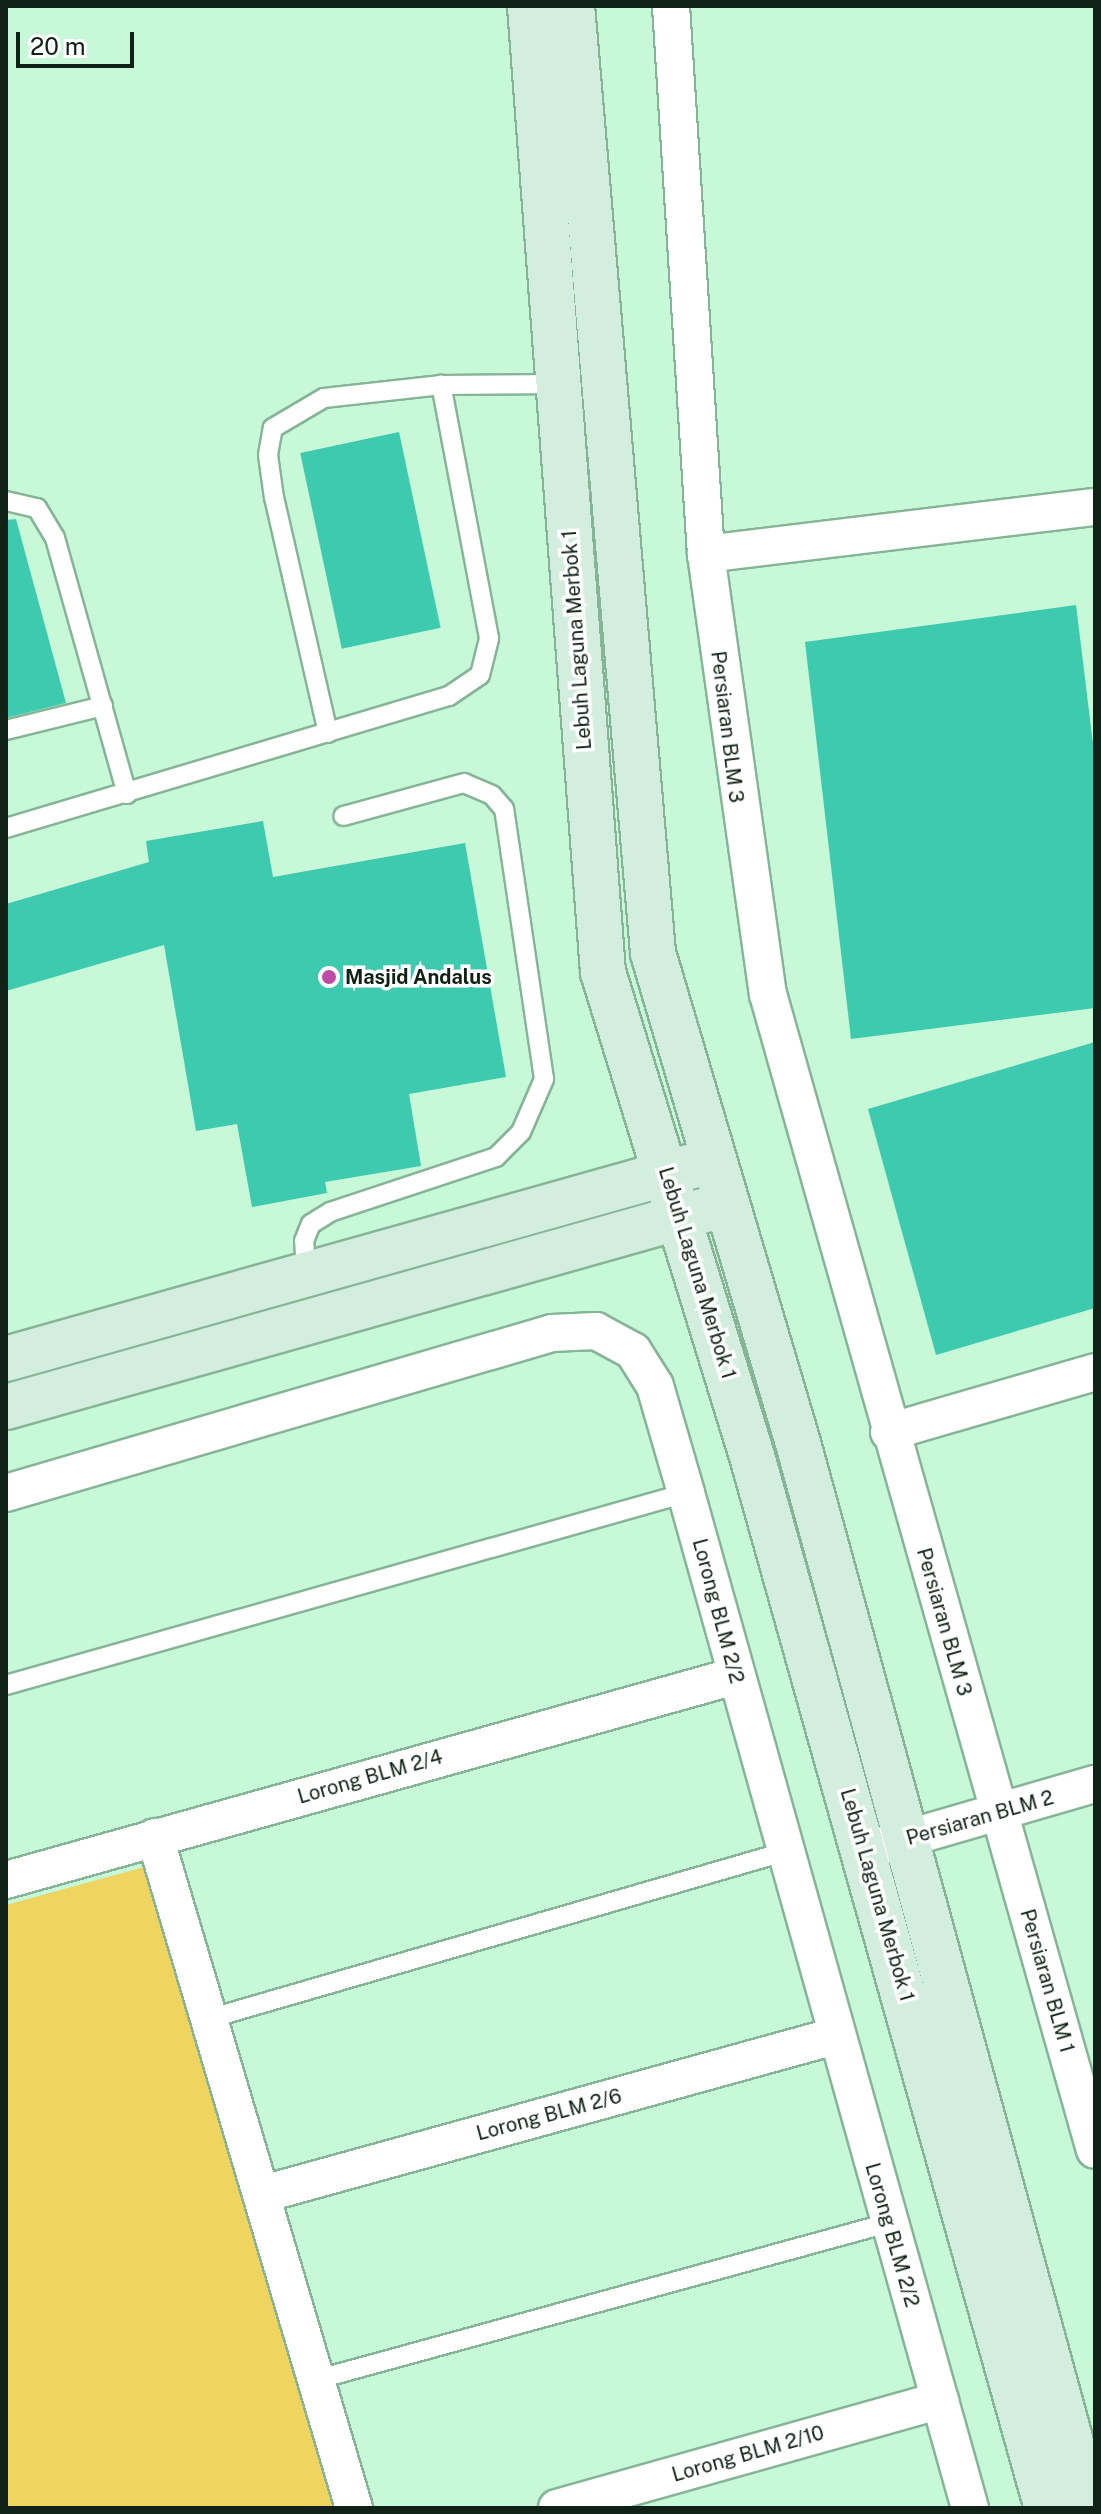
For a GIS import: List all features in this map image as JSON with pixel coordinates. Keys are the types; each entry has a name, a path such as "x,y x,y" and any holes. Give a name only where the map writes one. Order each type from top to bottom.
{"street":[{"name":"Lebuh Laguna Merbok 1","path":"530,6 603,972 680,1217 865,1851 1047,2508"},
{"name":"Lebuh Laguna Merbok 1","path":"572,6 647,922 906,1839 1089,2508"},
{"name":"Persiaran BLM 3","path":"671,6 706,554 768,994 889,1432 999,1812"},
{"path":"706,554 1095,507"},
{"path":"6,1359 713,1160"},
{"path":"6,1407 727,1205"},
{"name":"Lorong BLM 2/2","path":"6,1493 576,1329 617,1338 645,1365 686,1493 835,2036 970,2508"},
{"path":"889,1432 1095,1372"},
{"name":"Lorong BLM 2/4","path":"6,1880 735,1676"},
{"name":"Persiaran BLM 2","path":"865,1851 1095,1784"},
{"name":"Persiaran BLM 1","path":"999,1812 1095,2150"},
{"path":"155,1837 354,2508"},
{"name":"Lorong BLM 2/6","path":"263,2194 835,2036"},
{"name":"Lorong BLM 2/10","path":"557,2508 940,2400"}],"lane":[{"path":"328,733 274,498 268,455 273,428 324,398 441,385 558,384"},
{"path":"6,828 449,696 480,675 489,638 441,385"},
{"path":"6,501 37,508 55,538 127,794"},
{"path":"6,730 103,706"},
{"path":"306,1275 304,1241 311,1224 330,1212 496,1157 521,1132 544,1079 504,809 492,795 464,783 343,816"},
{"path":"6,1685 686,1493"},
{"path":"208,2019 784,1852"},
{"path":"315,2380 888,2223"}],"shaded area":[{"path":"148,1866 335,2508 6,2508 6,1905"}],"building":[{"path":"399,432 441,628 342,649 300,453"},
{"path":"16,519 66,703 6,718 6,520"},
{"path":"1076,605 1095,760 1095,1008 851,1039 805,642"},
{"name":"Masjid Andalus","path":"263,821 273,877 465,843 506,1077 409,1094 421,1166 325,1182 327,1193 252,1207 237,1124 196,1131 164,945 6,991 6,904 149,862 146,841"},
{"path":"1095,1042 1095,1308 936,1355 868,1109"}],"place":[{"name":"Masjid Andalus","path":"329,977"}]}
